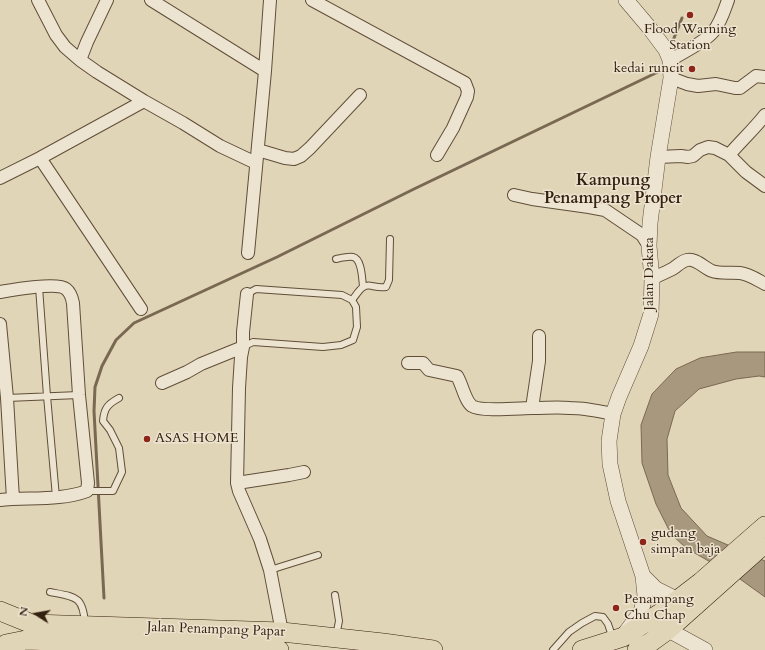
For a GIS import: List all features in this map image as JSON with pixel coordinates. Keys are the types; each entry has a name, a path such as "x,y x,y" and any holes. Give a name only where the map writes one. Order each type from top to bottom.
{"main road":[{"path":"582,650 618,639 662,612 762,537"},
{"path":"637,650 669,629 700,602 762,537"},
{"path":"0,600 10,608 21,612 55,615 80,625"},
{"name":"Jalan Penampang Papar","path":"0,611 32,624 80,625 281,641"},
{"name":"Jalan Penampang Papar","path":"0,649 6,644 26,640 88,642 122,648 227,646 335,637 433,650"},
{"path":"14,650 32,645 60,642"}],"street":[{"path":"38,0 56,35 65,47 80,60 144,102 220,146 256,163"},
{"path":"80,60 107,0"},
{"path":"151,0 265,70"},
{"path":"248,253 270,0"},
{"path":"312,0 466,83 468,91 467,97 437,155"},
{"name":"Jalan Dakata","path":"618,639 641,612 645,596 643,576 618,501 610,464 609,441 613,414 638,352 651,314 652,279 649,246 650,223 658,157 672,78 670,60 666,50 626,0"},
{"path":"670,60 712,33 719,22 728,0"},
{"path":"672,78 687,84 698,86 716,84 740,88 756,76 765,77"},
{"path":"258,150 285,158 294,159 301,156 360,95"},
{"path":"0,178 144,102"},
{"path":"729,155 765,115"},
{"path":"658,157 688,157 693,156 700,150 708,147 715,148 729,155 746,172 765,186"},
{"path":"40,158 142,309"},
{"path":"514,195 605,210 642,234 649,246"},
{"path":"652,279 682,262 692,260 714,272 750,275 765,284"},
{"path":"0,292 58,286 66,288 71,295 73,303 88,483 87,492 69,496 0,500"},
{"path":"246,294 239,388 237,484 260,538 270,570 281,641"},
{"path":"0,324 7,398 13,499"},
{"path":"532,408 539,362 539,336"},
{"path":"162,383 208,361 243,347"},
{"path":"408,363 423,363 429,370 457,376 469,403 478,408 590,409 613,414"},
{"path":"237,484 304,472"},
{"name":"Jalan Dakata","path":"643,576 656,589 678,600"},
{"path":"669,629 705,650"}],"lane":[{"path":"352,300 363,286 368,285 381,288 386,287 388,280 390,239"},
{"path":"336,259 353,257 360,262 363,286"},
{"path":"39,287 56,497"},
{"path":"243,347 252,342 322,347 341,345 353,340 357,327 356,307 352,300 342,295 256,289 246,294"},
{"path":"7,398 80,395"},
{"path":"87,492 113,491 122,472 119,448 110,430 103,421 104,413 110,403 119,398"},
{"path":"270,570 318,555"},
{"path":"50,592 78,599 84,613 80,625"},
{"path":"335,595 339,621 338,630 335,637"},
{"path":"553,650 569,632 582,622 595,616 603,617 618,639"}],"shaded area":[{"path":"737,352 765,352 765,377 759,376 736,379 699,389 675,411 667,439 668,475 681,508 707,536 765,561 765,597 740,579 686,548 671,534 656,504 642,463 641,425 652,394 676,369 700,358"}],"waterway":[{"path":"672,43 682,18"},
{"path":"104,598 94,411 95,387 102,366 116,340 134,323 277,257 414,189 660,71"}],"place":[{"name":"Flood Warning Station","path":"690,15"},
{"name":"kedai runcit","path":"692,69"},
{"name":"ASAS HOME","path":"147,439"},
{"name":"gudang simpan baja","path":"643,542"},
{"name":"Penampang Chu Chap","path":"616,608"}],"district":[{"name":"Kampung Penampang Proper","path":"613,190"}]}
